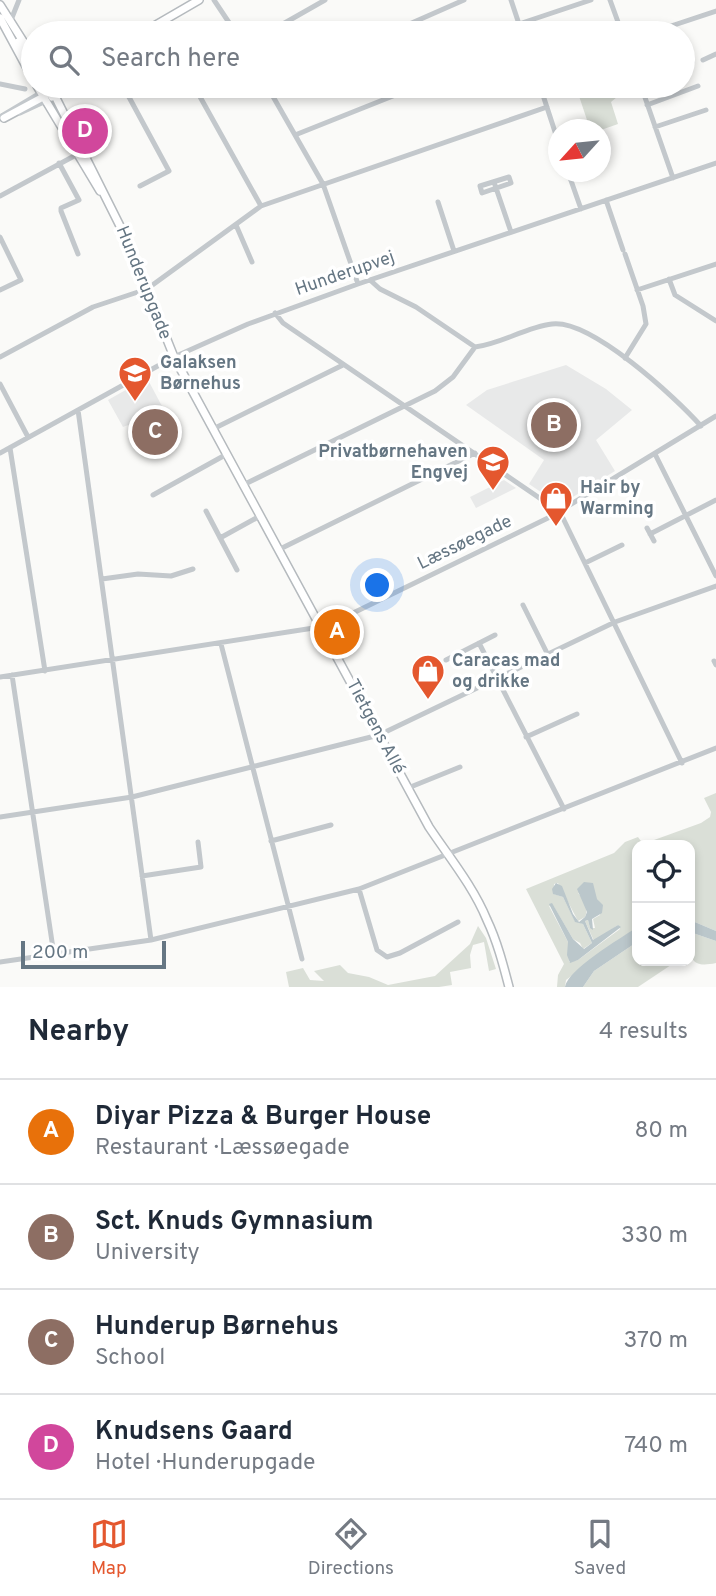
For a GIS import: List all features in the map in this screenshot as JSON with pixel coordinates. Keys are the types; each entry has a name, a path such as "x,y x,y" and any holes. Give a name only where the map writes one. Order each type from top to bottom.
{"main road":[{"path":"169,21 199,0"},
{"path":"1,11 11,20 21,37"},
{"path":"1,11 5,26 21,56"},
{"path":"165,21 178,14"},
{"path":"5,26 11,30 21,47"},
{"path":"1,118 36,98"},
{"name":"Hunderupgade","path":"50,98 76,155 111,209"},
{"name":"Hunderupgade","path":"50,98 79,151 86,155 128,242 174,357"},
{"name":"Tietgens Allé","path":"174,357 408,788 487,918 499,948 509,987"}],"street":[{"path":"1,11 18,0"},
{"path":"11,20 18,0"},
{"path":"214,0 228,21"},
{"path":"288,21 325,0"},
{"path":"416,21 464,0"},
{"path":"512,0 518,21"},
{"path":"528,21 591,0"},
{"path":"610,0 618,21"},
{"path":"686,21 716,11"},
{"path":"702,60 716,54"},
{"path":"0,84 21,88"},
{"path":"129,98 169,170 140,186"},
{"path":"201,98 261,206"},
{"path":"274,98 323,184 358,284"},
{"path":"295,135 388,98"},
{"path":"544,98 551,119"},
{"path":"645,98 673,178"},
{"path":"648,105 666,98"},
{"path":"0,357 93,307 147,289 261,206 547,107"},
{"path":"655,127 706,110"},
{"path":"0,196 76,155"},
{"path":"59,163 79,200 61,208 78,254"},
{"name":"Hunderupvej","path":"0,453 174,357 275,313 716,163"},
{"path":"572,182 581,209"},
{"path":"495,185 511,232"},
{"path":"606,200 646,324 625,358"},
{"path":"438,202 454,251"},
{"path":"236,225 252,262"},
{"path":"0,237 21,280 0,290"},
{"path":"637,290 716,264"},
{"path":"669,279 675,295 716,321"},
{"path":"370,280 376,287 416,307 475,348"},
{"path":"275,313 284,323 343,365 560,512 682,763"},
{"path":"243,485 445,384 475,348 546,325 562,324 578,328 625,358 655,381 701,426"},
{"path":"213,429 343,365"},
{"path":"0,384 28,437"},
{"path":"78,410 151,940"},
{"name":"Læssøegade","path":"0,677 221,644 320,626 349,615 560,512 716,416"},
{"path":"10,448 45,671"},
{"path":"278,550 475,453"},
{"path":"153,495 227,454"},
{"path":"655,454 716,576"},
{"path":"650,534 716,500"},
{"path":"205,511 237,570"},
{"path":"220,538 260,516"},
{"path":"647,528 654,541"},
{"path":"585,563 622,545"},
{"path":"102,579 138,574 171,576 193,569"},
{"path":"0,817 132,797 379,735 615,622 716,586"},
{"path":"523,605 548,654"},
{"path":"446,660 495,635"},
{"path":"479,643 564,809"},
{"path":"221,644 302,959"},
{"path":"12,676 54,955"},
{"path":"526,737 576,715"},
{"path":"0,962 151,940 359,889 716,748"},
{"path":"408,788 460,768"},
{"path":"271,841 331,825"},
{"path":"142,876 201,867 198,842"},
{"path":"359,889 377,950 387,957 400,953 458,922"}],"shaded area":[{"path":"580,98 616,98 611,102 618,124 611,126 611,119 587,119"},
{"path":"566,365 606,389 632,410 596,440 615,471 560,505 529,484 544,460 466,405 487,390"},
{"path":"147,378 180,440 149,457 131,424 123,427 108,400"},
{"name":"Privatbørnehaven Engvej","path":"504,480 516,488 476,508 470,497"},
{"path":"716,793 716,931 695,922 695,840 654,840 701,823 710,817 711,812 704,798"},
{"path":"638,837 640,840 632,840 632,931 566,980 565,987 557,987 558,975 564,964 526,889 614,853 625,842","holes":["558,883 578,921 585,917 587,910 578,893 598,900 600,915 593,919 595,928 590,928 588,920 585,921 594,941 618,925 620,929 578,960 569,962 568,942 549,906 554,907 573,939 580,943 583,949 592,943 583,924 575,921 563,897 554,894 554,884"]},
{"path":"584,882 593,883 597,899 603,905 602,913 592,919 593,930 588,920 585,921 593,940 618,925 621,927 578,960 570,963 567,955 568,942 549,904 552,903 573,939 584,949 592,943 583,924 575,922 563,897 553,894 552,889 556,883 562,886 579,922 587,912 577,889"},
{"path":"695,922 716,931 716,941 695,934"},
{"path":"478,926 486,938 496,969 489,971 484,942 473,945 470,955 471,968 450,972 452,985 289,987 286,972 303,968 310,980 324,981 314,971 340,965 348,973 369,977 388,985 435,976 470,944"},
{"path":"632,930 632,945 594,971 583,987 565,987 575,972"},
{"path":"695,934 716,941 716,963 695,962"},
{"path":"632,945 632,966 670,966 638,987 583,987 594,971"}],"place":[{"name":"Knudsens Gaard","path":"85,131"},
{"name":"Galaksen Børnehus","path":"135,403"},
{"name":"Sct. Knuds Gymnasium","path":"554,425"},
{"name":"Hunderup Børnehus","path":"155,432"},
{"name":"Privatbørnehaven Engvej","path":"493,492"},
{"name":"Hair by Warming","path":"556,528"},
{"name":"Diyar Pizza & Burger House","path":"337,632"},
{"name":"Caracas mad og drikke","path":"428,701"}]}
